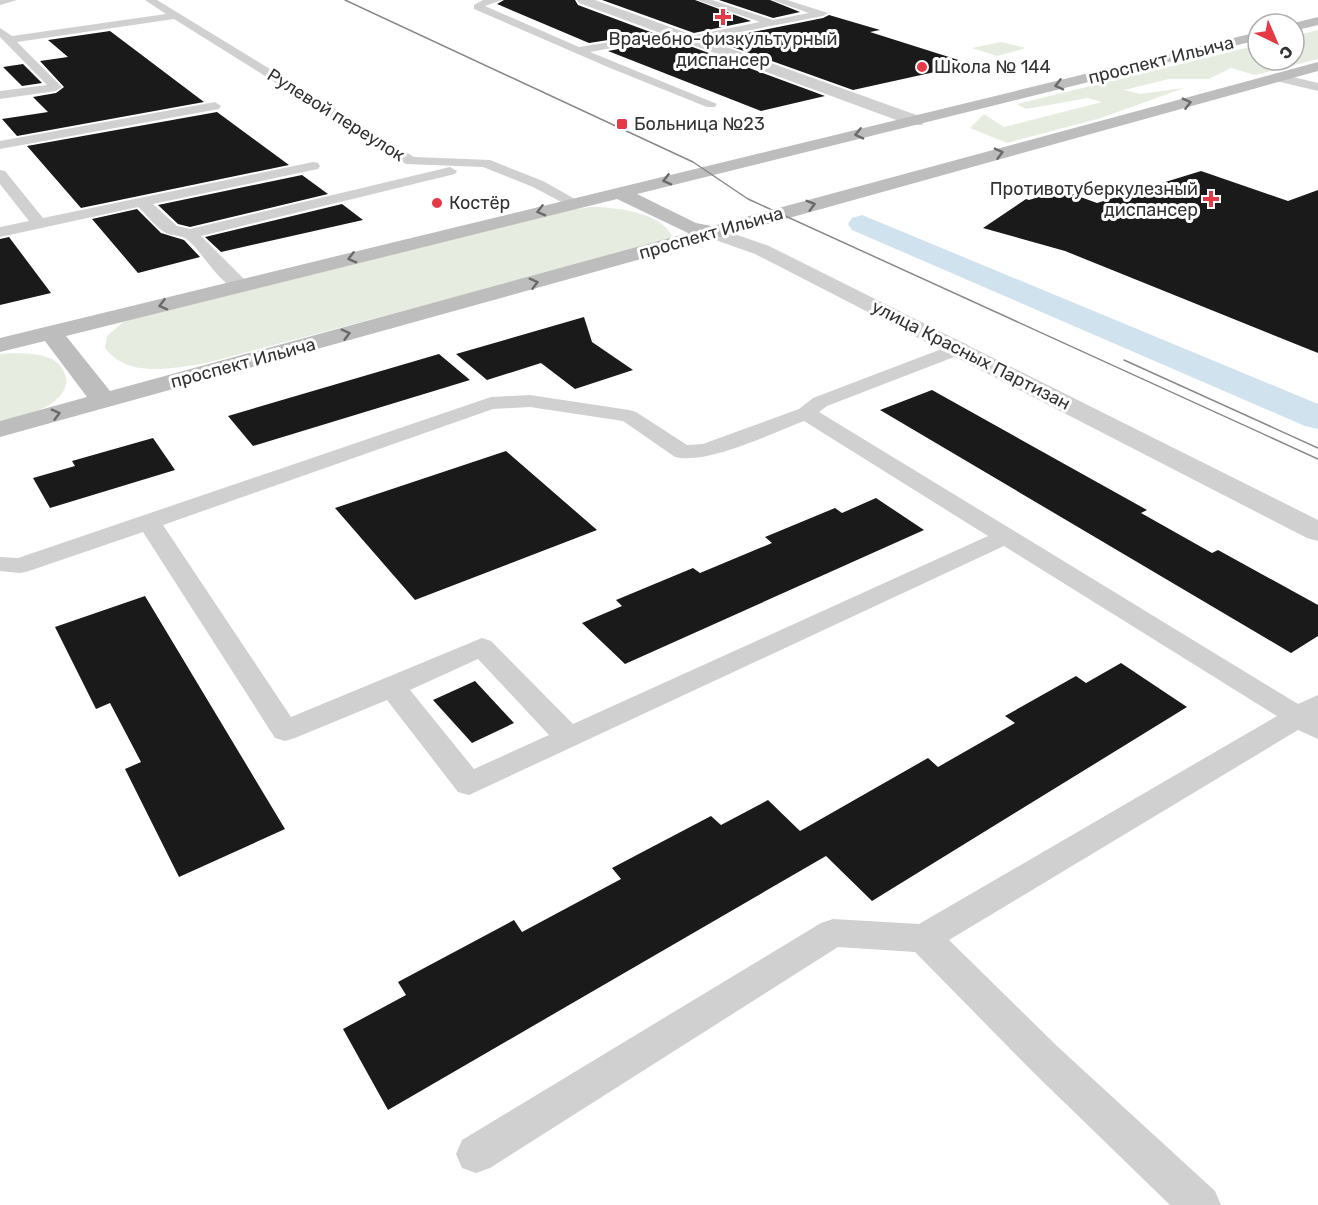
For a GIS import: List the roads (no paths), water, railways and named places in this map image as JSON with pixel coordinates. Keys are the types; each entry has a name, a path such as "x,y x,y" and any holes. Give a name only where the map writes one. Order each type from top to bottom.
{"street":[{"path":"583,0 916,121"},
{"name":"проспект Ильича","path":"0,345 1246,39"},
{"name":"проспект Ильича","path":"0,429 1318,66"},
{"name":"улица Красных Партизан","path":"618,192 689,227 762,250 960,348 1318,532"},
{"path":"51,333 104,400"}],"lane":[{"path":"0,2 12,0"},
{"name":"Рулевой переулок","path":"150,0 411,161 485,163 538,184 574,203"},
{"path":"497,0 483,3 478,7 711,104"},
{"path":"702,0 773,23"},
{"path":"580,50 773,23 823,13 777,0"},
{"path":"4,35 176,16"},
{"path":"0,95 56,87 4,35"},
{"path":"1276,77 1318,87"},
{"path":"0,145 215,106"},
{"path":"141,202 172,230 190,234 485,163"},
{"path":"0,232 313,166"},
{"path":"0,174 39,224"},
{"path":"190,234 223,270 242,286"},
{"path":"0,564 20,566 491,403 530,401 629,416 683,452 706,450 806,413 820,402 960,348"},
{"path":"476,1154 833,933 924,938 1312,717 1007,536 806,413"},
{"path":"149,522 285,731 482,647 569,738"},
{"path":"392,687 469,784 1007,536"},
{"path":"924,938 1045,1059 1200,1205"}],"waterway":[{"path":"862,224 1318,418"}],"tram line":[{"path":"345,0 693,162 748,199 1318,459"},
{"path":"1124,360 1318,448"}],"place":[{"name":"Врачебно-физкультурный диспансер","path":"723,17"},
{"name":"Школа № 144","path":"922,67"},
{"name":"Больница №23","path":"622,124"},
{"name":"Противотуберкулезный диспансер","path":"1211,199"},
{"name":"Костёр","path":"437,203"}]}
